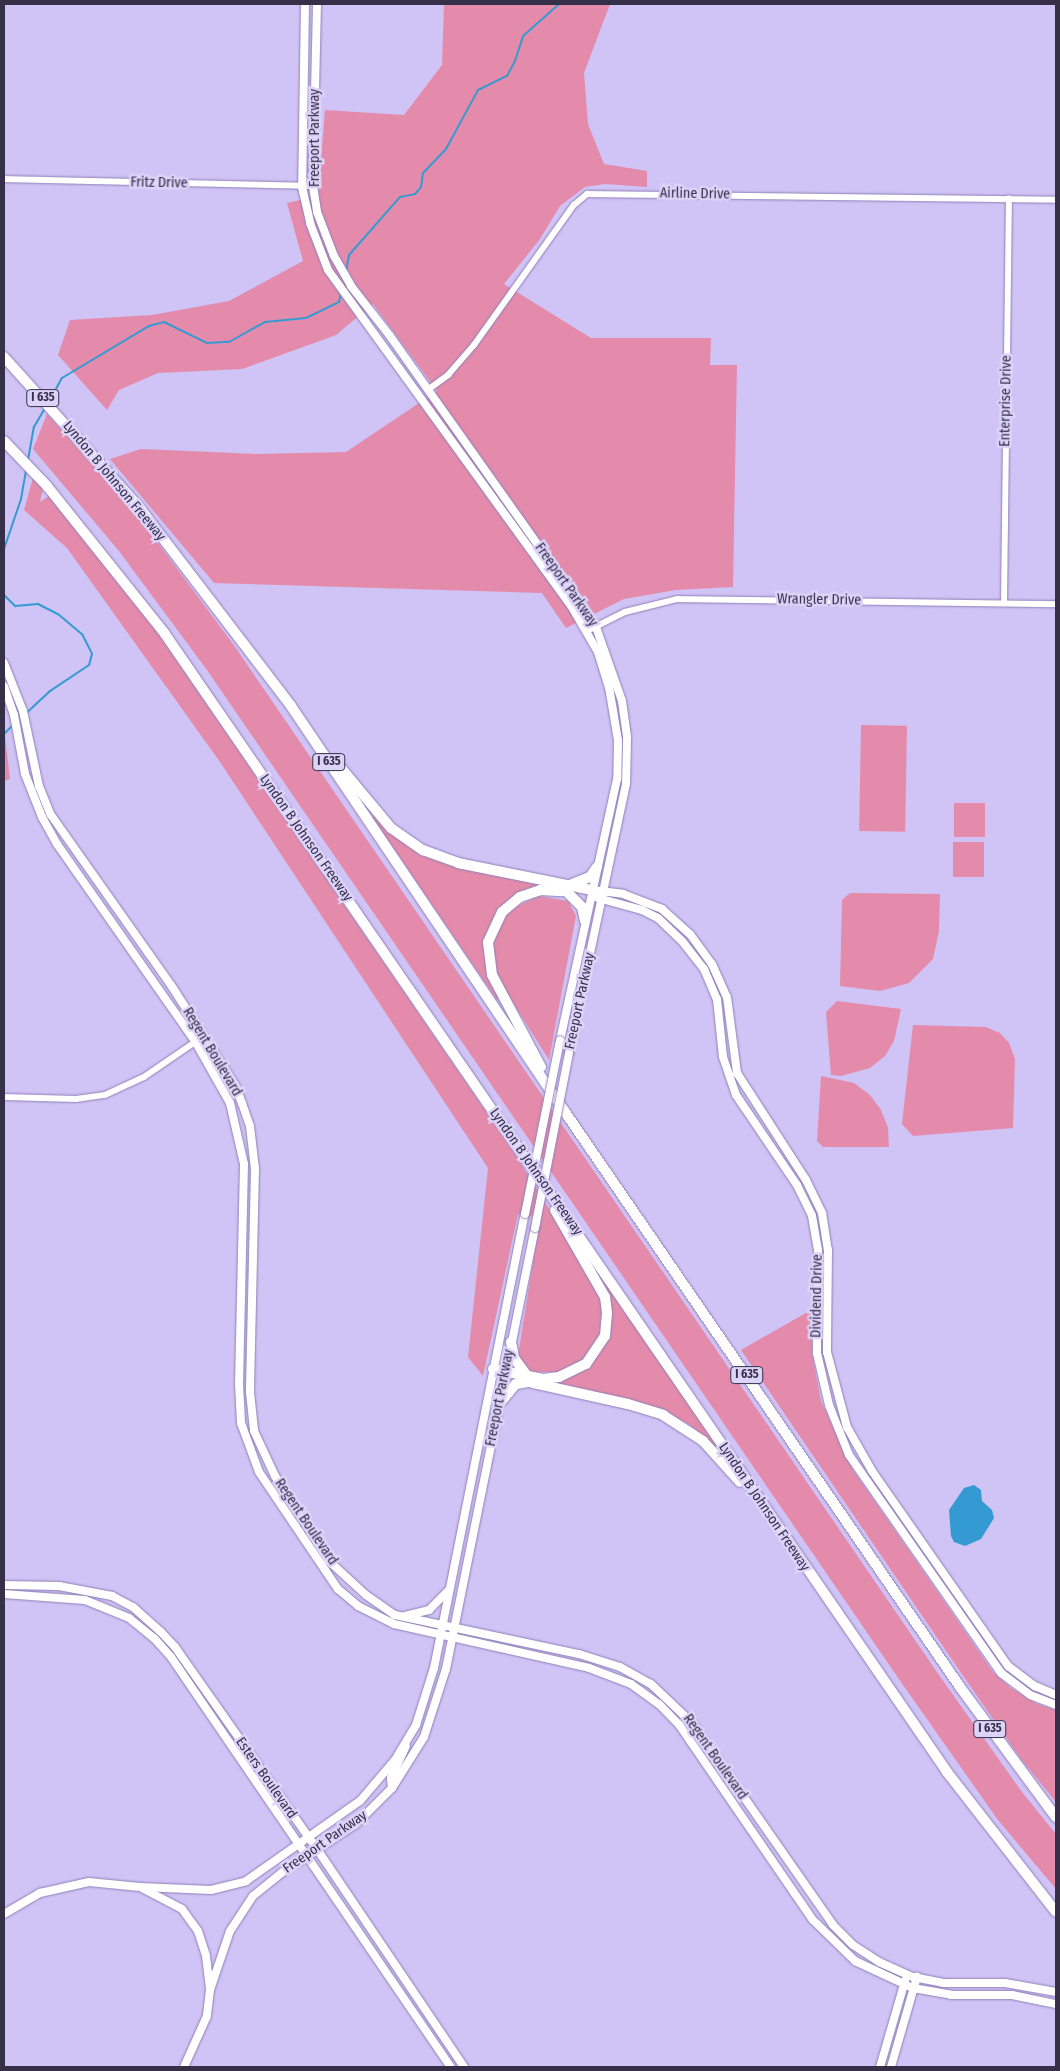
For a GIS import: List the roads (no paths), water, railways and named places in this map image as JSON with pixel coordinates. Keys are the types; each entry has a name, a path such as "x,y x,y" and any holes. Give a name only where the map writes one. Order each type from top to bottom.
{"highway":[{"name":"Lyndon B Johnson Freeway","path":"4,357 70,427 139,507 291,706 565,1112 972,1703 1056,1817"},
{"name":"Lyndon B Johnson Freeway","path":"4,441 47,486 165,634 489,1103 791,1548 947,1772 1056,1912"},
{"path":"291,706 377,814 406,840 458,863 567,889 592,893"},
{"path":"565,1112 497,984 488,954 494,926 510,904 540,890 567,889 581,883 597,867"},
{"path":"567,889 582,907 586,921"},
{"path":"489,1103 596,1280 608,1313 605,1336 586,1364 559,1377 528,1379 516,1384 499,1404"},
{"path":"511,1342 514,1358 528,1379"},
{"path":"492,1372 649,1409 690,1430 718,1454 791,1548"}],"main road":[{"name":"Freeport Parkway","path":"140,1887 197,1890 231,1886 246,1881 300,1845 360,1801 406,1742 428,1693 441,1637 492,1372 560,1040 615,791 618,749 609,687 587,631 417,390 340,290 319,250 302,187 305,4"},
{"name":"Freeport Parkway","path":"210,1990 230,1931 242,1909 268,1882 356,1824 392,1788 418,1748 434,1714 452,1639 569,1053 622,807 627,750 622,701 596,627 428,389 351,286 327,240 317,212 313,186 317,4"},
{"path":"417,390 428,389"},
{"path":"422,398 428,389"},
{"path":"503,512 511,507"},
{"name":"Regent Boulevard","path":"4,663 23,711 39,786 51,815 204,1036 235,1085 250,1126 254,1152 250,1392 256,1436 275,1476 329,1561 366,1595 398,1616 595,1658 620,1667 656,1688 693,1724 833,1925 866,1954 906,1974 943,1983 1005,1983 1056,1992"},
{"name":"Regent Boulevard","path":"4,686 25,774 42,817 57,844 125,938 195,1041 230,1103 244,1164 239,1384 241,1423 251,1454 265,1481 338,1589 355,1604 382,1620 441,1637 595,1670 640,1690 680,1726 813,1920 855,1961 913,1988 952,1994 1012,1995 1056,2004"},
{"path":"618,749 627,750"},
{"name":"Dividend Drive","path":"592,893 603,895 658,918 695,955 717,999 727,1075 736,1095 806,1200 816,1232 817,1353 822,1380 838,1431 854,1462 1001,1673 1030,1695 1056,1705"},
{"name":"Dividend Drive","path":"603,895 623,894 662,908 703,949 722,981 727,997 736,1073 815,1196 826,1230 827,1352 847,1427 867,1464 1008,1666 1035,1686 1056,1695"},
{"path":"125,938 134,933"},
{"path":"727,1075 736,1073"},
{"path":"771,1147 779,1141"},
{"name":"Esters Boulevard","path":"4,1585 79,1588 112,1596 132,1607 175,1647 318,1849 464,2067"},
{"path":"398,1616 420,1614 429,1610 451,1586"},
{"path":"946,1595 954,1589"},
{"name":"Esters Boulevard","path":"4,1594 85,1600 128,1618 154,1638 171,1657 451,2067"},
{"path":"392,1788 391,1778 404,1754 406,1742"},
{"path":"4,1914 40,1892 69,1884 112,1882 140,1887 173,1902 190,1917 206,1956 210,1990 207,2016 184,2067"},
{"path":"880,2067 906,1974"},
{"path":"891,2067 917,1977"}],"street":[{"name":"Fritz Drive","path":"4,180 313,186"},
{"name":"Airline Drive","path":"428,389 448,374 474,345 574,205 587,194 1056,200"},
{"name":"Enterprise Drive","path":"1004,603 1009,199"},
{"name":"Wrangler Drive","path":"587,631 635,609 677,599 1056,604"},
{"path":"4,1098 76,1099 105,1095 144,1077 204,1036"}],"water":[{"path":"974,1485 981,1490 982,1501 992,1510 994,1518 981,1539 965,1546 954,1542 951,1536 949,1510 964,1488"}],"waterway":[{"path":"346,271 349,255 400,197 415,194 421,187 423,173 446,149 478,90 507,76 515,61 523,36 559,4"},
{"path":"49,402 62,378 149,326 164,322 207,343 229,342 265,322 306,318 339,302 341,293"},
{"path":"28,460 34,427 45,408"},
{"path":"4,549 21,499 26,470"},
{"path":"4,595 15,606 38,604 58,614 82,634 92,654 89,665 50,691 26,713"},
{"path":"4,734 13,725"}]}
